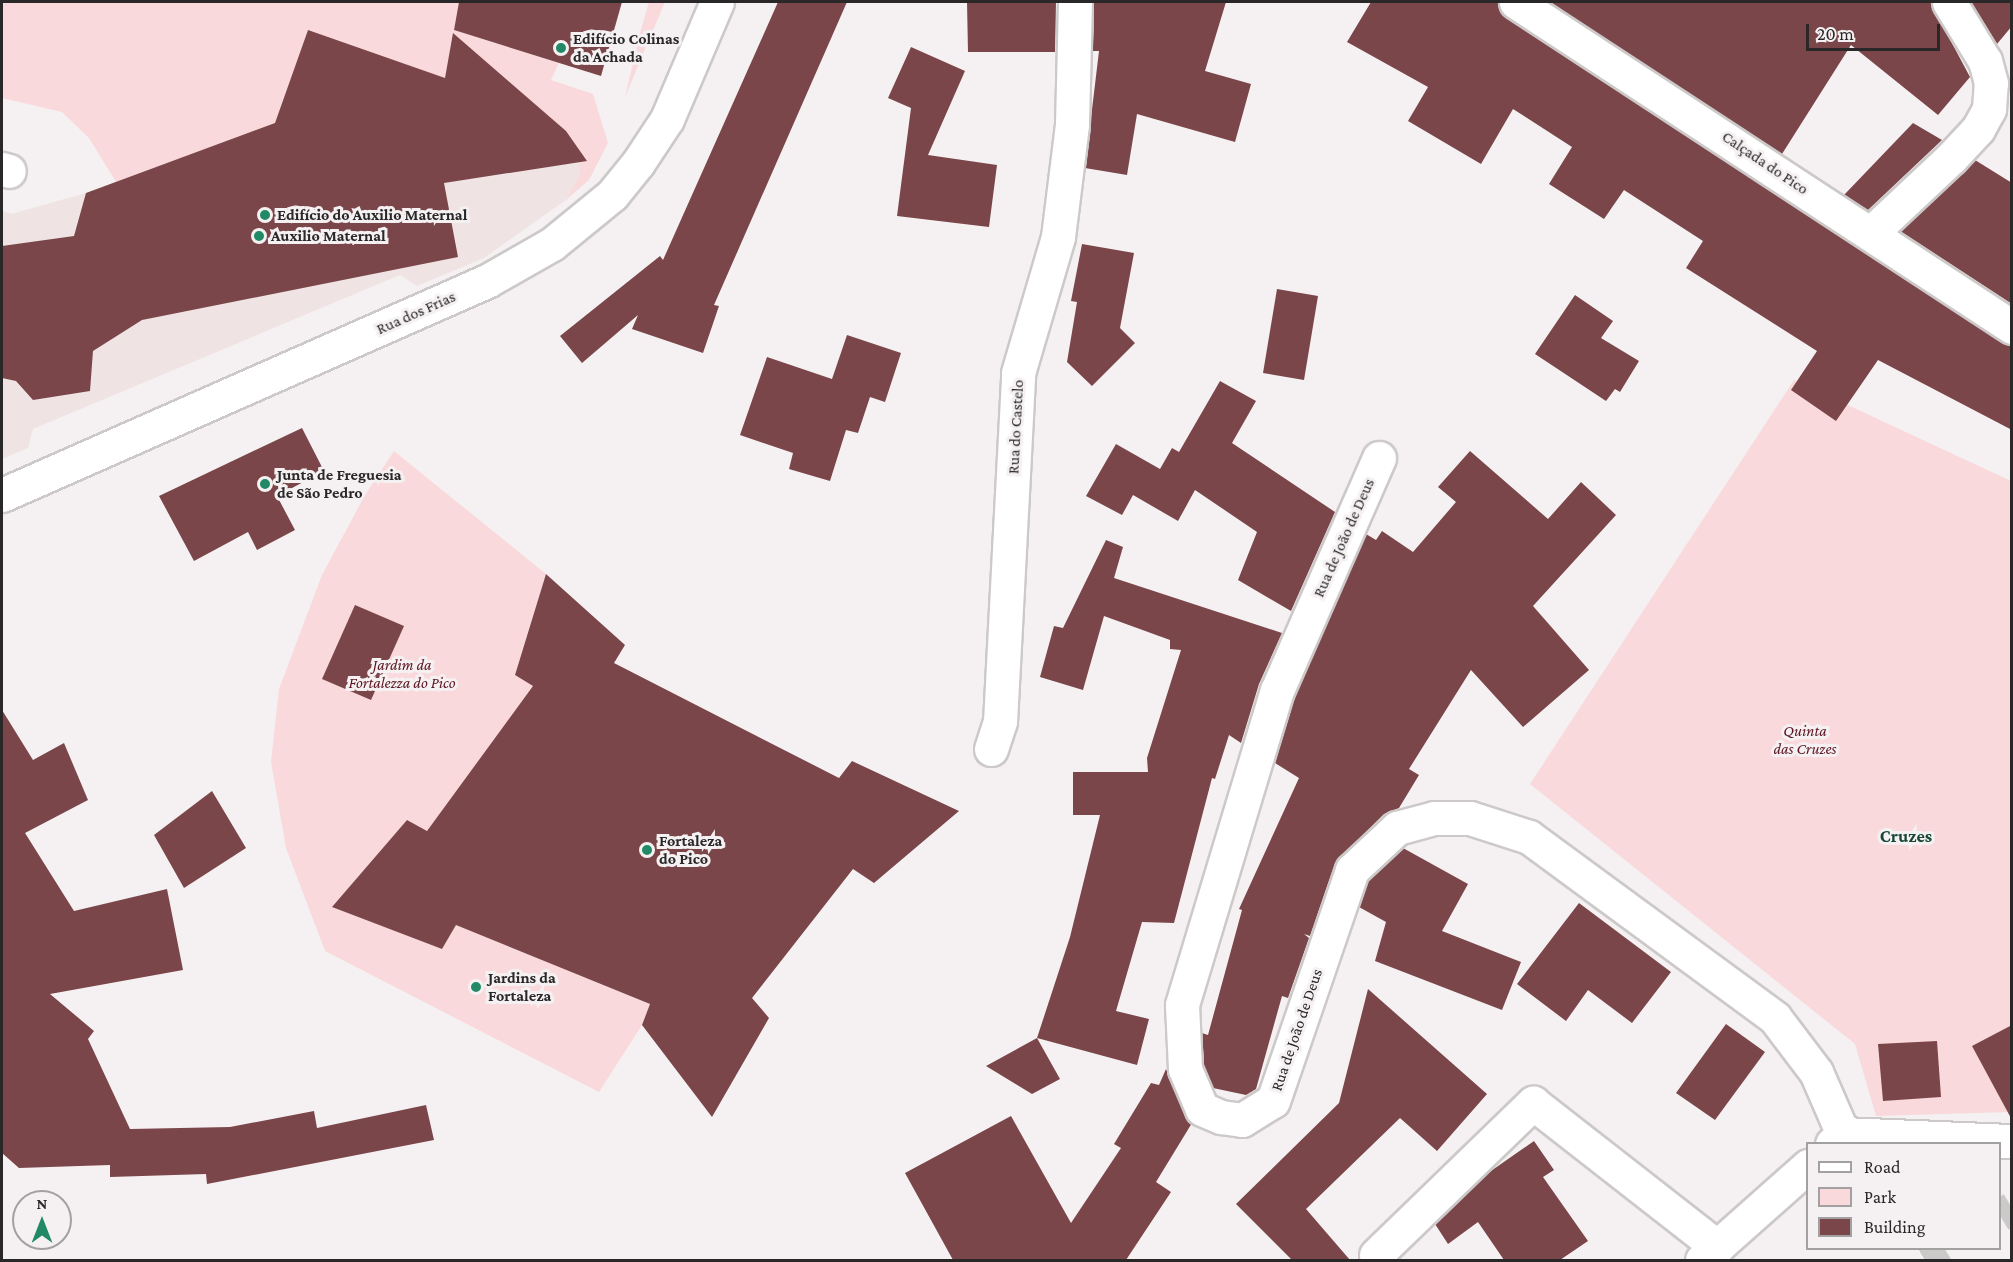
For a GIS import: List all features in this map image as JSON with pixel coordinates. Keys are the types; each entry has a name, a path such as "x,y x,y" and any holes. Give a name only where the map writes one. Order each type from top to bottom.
{"street":[{"name":"Rua dos Frias","path":"8,491 487,281 552,244 612,195 638,163 667,119 717,2"},
{"name":"Rua do Castelo","path":"991,749 1000,722 1018,373 1059,237 1072,124 1075,2"},
{"name":"Calçada do Pico","path":"1516,2 2012,327"},
{"path":"1871,233 1951,158 1978,129 1989,109 1991,83 1985,61 1949,2"},
{"name":"Rua de João de Deus","path":"1379,458 1277,690 1182,1005 1185,1069 1202,1108 1221,1117 1242,1120 1273,1101 1352,870 1397,828 1434,818 1470,818 1529,837 1775,1018 1816,1072 1838,1138"},
{"path":"1376,1256 1533,1103 1709,1254 1806,1168"},
{"path":"1838,1138 2012,1141"}],"shaded area":[{"name":"Auxilio Maternal","path":"308,30 547,114 578,148 581,174 566,200 484,258 417,286 400,275 33,429 28,448 2,459 2,211 11,214 86,193 275,123"}],"green space":[{"path":"2,2 459,2 454,30 559,63 551,80 593,94 608,143 589,180 566,200 580,174 578,148 547,114 308,30 275,123 116,182 89,138 62,112 2,98"},
{"path":"649,2 665,2 625,97 640,33"},
{"name":"Quinta das Cruzes","path":"1794,380 2011,481 2011,1112 1876,1116 1855,1044 1530,784"},
{"name":"Jardim da Fortalezza do Pico","path":"394,451 546,574 515,675 533,686 427,831 407,820 332,907 442,949 456,925 650,1004 642,1025 599,1092 325,951 286,848 271,762 279,689 322,575 365,495"}],"building":[{"name":"Edifício Colinas da Achada","path":"459,2 622,2 601,76 454,30"},
{"path":"778,2 847,2 714,305 719,306 703,353 632,329 638,315 582,363 560,336 660,256 663,260"},
{"path":"967,2 1056,2 1055,52 968,52"},
{"path":"1094,2 1226,2 1205,71 1251,84 1235,142 1137,114 1127,175 1085,168 1099,51 1093,51"},
{"path":"1371,2 1497,2 1506,18 2012,346 2012,430 1878,360 1836,421 1791,390 1817,351 1686,268 1703,241 1624,190 1604,219 1549,184 1572,147 1513,109 1481,164 1408,121 1428,87 1347,42"},
{"path":"1549,2 1930,2 1970,77 1938,115 1851,45 1782,154"},
{"path":"1971,2 2012,2 2012,26 1997,44"},
{"name":"Auxilio Maternal","path":"308,30 445,78 453,33 566,131 587,161 444,183 458,257 142,320 93,351 90,391 33,400 16,381 2,378 2,246 74,236 86,193 275,123"},
{"path":"911,47 965,71 928,155 997,165 989,227 897,216 911,108 888,98"},
{"path":"1913,123 1942,140 1868,210 1844,195"},
{"path":"1975,160 2012,183 2012,304 1900,231"},
{"path":"1082,244 1134,253 1120,328 1135,343 1092,386 1067,362 1077,302 1071,301"},
{"path":"1277,289 1318,296 1304,380 1263,373"},
{"path":"1575,295 1613,321 1601,338 1639,361 1620,392 1615,389 1606,401 1535,354"},
{"path":"847,335 901,353 885,402 870,397 858,433 846,430 830,481 789,469 793,453 740,435 767,357 832,379"},
{"path":"1220,381 1256,401 1232,443 1335,512 1291,611 1238,580 1257,532 1195,490 1178,521 1133,495 1122,515 1086,496 1116,444 1160,469 1172,448 1179,452"},
{"path":"302,428 324,471 277,496 295,530 257,550 248,532 194,561 159,496"},
{"path":"1470,451 1548,519 1581,482 1616,515 1533,606 1589,670 1523,727 1471,670 1409,769 1419,775 1399,808 1384,814 1335,863 1310,936 1304,934 1309,938 1288,998 1282,996 1256,1089 1246,1095 1213,1088 1204,1065 1202,1033 1208,1035 1242,910 1239,909 1299,778 1275,763 1295,697 1366,534 1376,540 1382,531 1413,552 1456,502 1438,487"},
{"path":"1106,540 1123,547 1114,578 1282,633 1259,684 1241,743 1229,735 1215,779 1212,778 1174,923 1142,922 1116,1011 1149,1019 1137,1065 1037,1038 1070,937 1100,815 1073,815 1073,772 1148,772 1147,758 1181,650 1170,649 1170,640 1104,616 1083,690 1040,677 1054,626 1063,628"},
{"name":"Fortaleza do Pico","path":"546,574 625,645 614,663 839,778 852,761 959,811 874,883 853,869 752,998 769,1018 712,1117 642,1025 650,1004 456,925 442,949 332,907 407,820 427,831 533,686 515,675"},
{"path":"355,605 404,626 371,700 322,679"},
{"path":"2,710 33,760 64,743 88,800 25,833 74,911 167,889 183,970 50,994 94,1031 88,1039 130,1129 230,1127 314,1111 317,1128 426,1105 434,1140 207,1184 206,1174 110,1177 110,1165 19,1168 2,1153"},
{"path":"212,791 246,848 184,888 154,835"},
{"path":"1403,848 1468,884 1442,931 1521,962 1502,1010 1375,961 1386,922 1359,907 1368,880"},
{"path":"1579,903 1671,972 1632,1023 1588,990 1566,1021 1517,984"},
{"path":"1368,989 1487,1094 1437,1151 1400,1118 1306,1209 1350,1260 1292,1260 1236,1204 1339,1103"},
{"path":"1726,1024 1765,1052 1715,1120 1676,1093"},
{"path":"2012,1025 2012,1120 1972,1046"},
{"path":"1037,1038 1060,1079 1032,1094 986,1066"},
{"path":"1937,1041 1941,1097 1883,1101 1878,1044"},
{"path":"1166,1069 1185,1116 1192,1123 1156,1182 1171,1192 1126,1260 953,1260 905,1173 1011,1116 1071,1223 1121,1148 1114,1144 1151,1083 1159,1085"},
{"path":"1534,1141 1554,1170 1543,1177 1588,1241 1560,1260 1504,1260 1478,1222 1448,1244 1435,1224 1488,1173"}],"tunnel":[{"path":"2001,1214 2012,1208"},
{"path":"1925,1260 1942,1250"}],"place":[{"name":"Edifício Colinas da Achada","path":"561,48"},
{"name":"Edifício do Auxilio Maternal","path":"265,215"},
{"name":"Auxilio Maternal","path":"259,236"},
{"name":"Junta de Freguesia de São Pedro","path":"265,484"},
{"name":"Fortaleza do Pico","path":"647,850"},
{"name":"Jardins da Fortaleza","path":"476,987"}],"district":[{"name":"Cruzes","path":"1906,836"}]}
